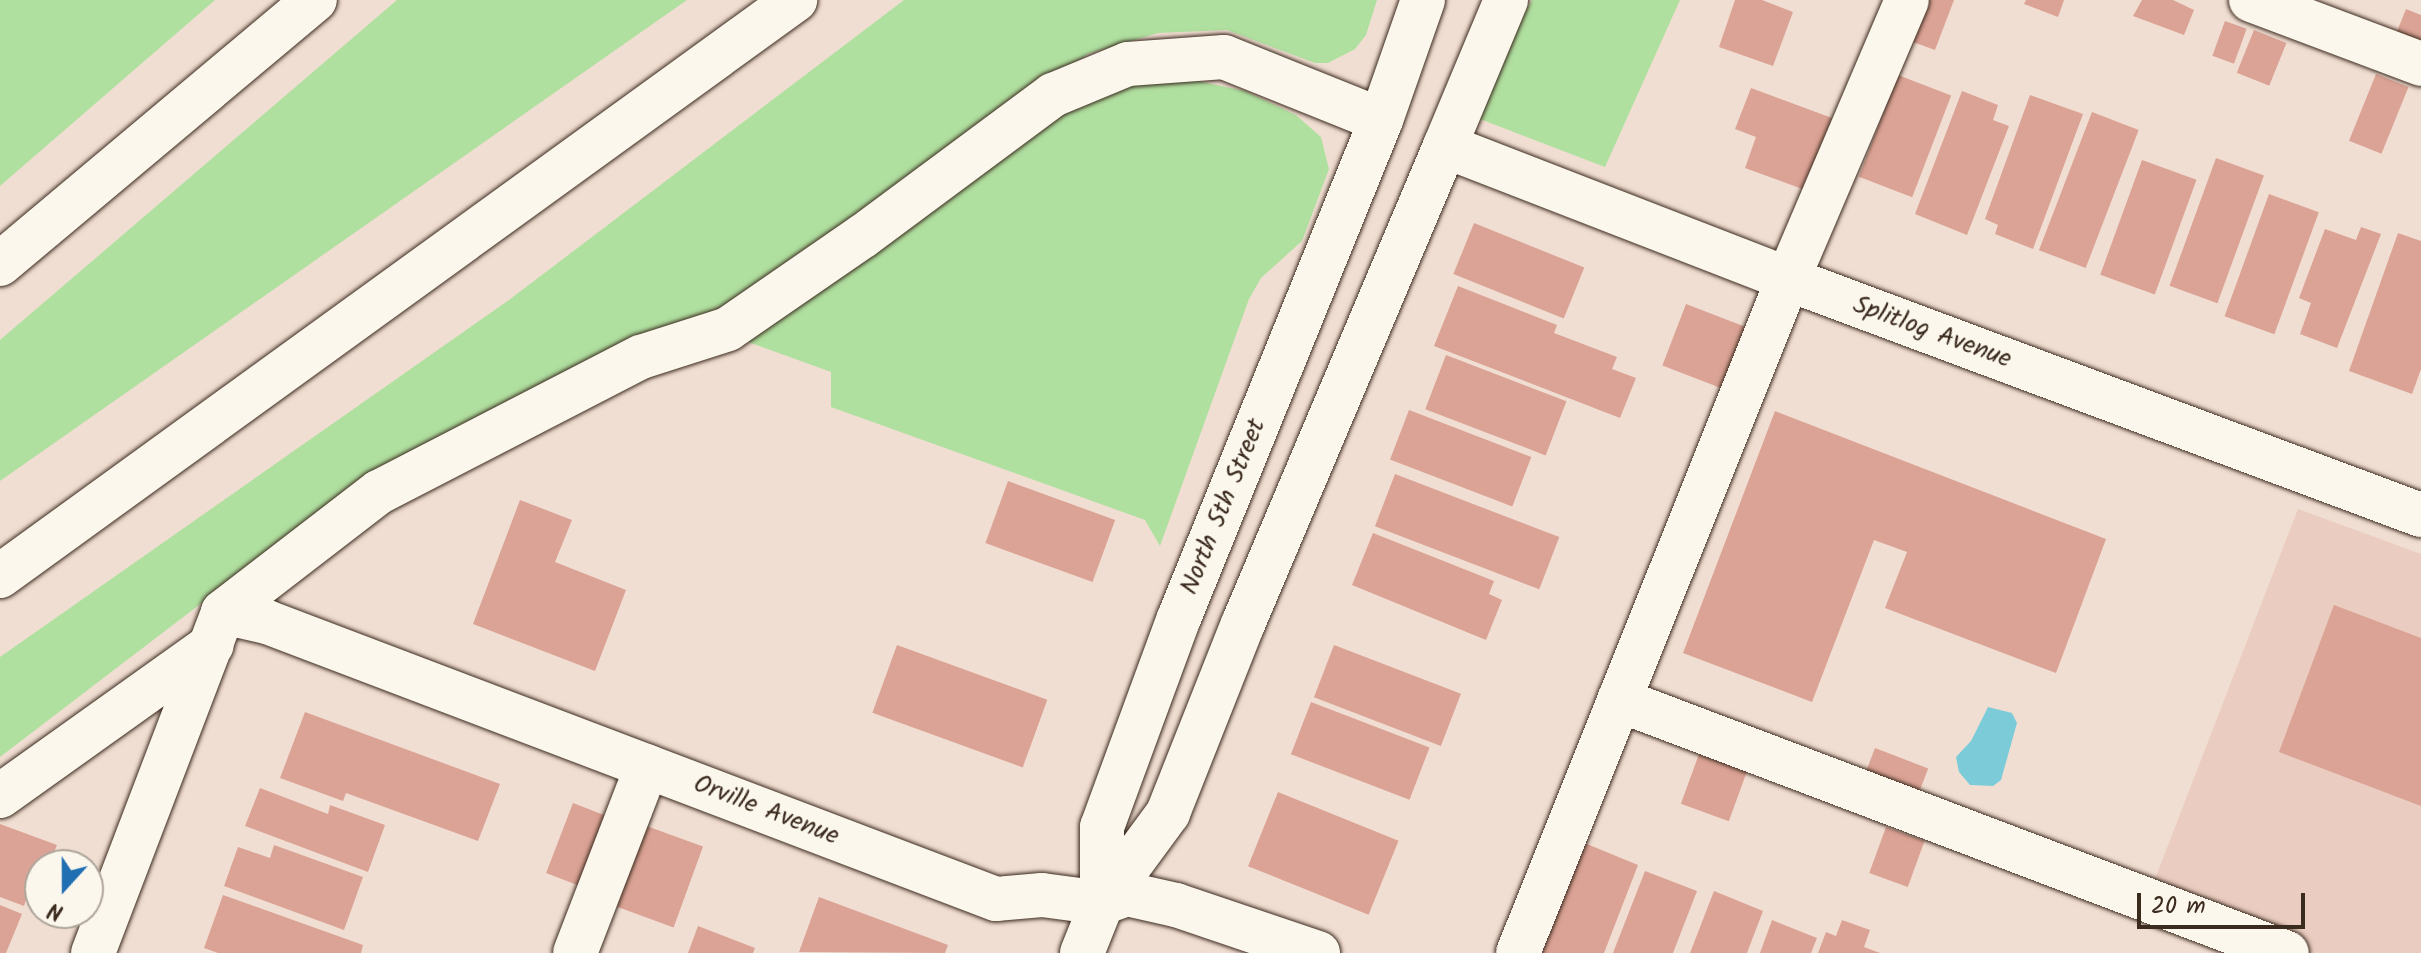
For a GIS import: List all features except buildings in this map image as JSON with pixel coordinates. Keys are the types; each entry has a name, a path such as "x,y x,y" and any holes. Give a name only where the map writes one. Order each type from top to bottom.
{"main road":[{"path":"0,264 315,0"},
{"path":"0,576 795,0"},
{"name":"North 5th Street","path":"1102,903 1102,827 1179,618 1381,120 1423,0"},
{"name":"North 5th Street","path":"1082,953 1102,903 1168,813 1243,624 1506,0"},
{"path":"1518,953 1788,279 1907,0"},
{"path":"2251,0 2421,64"},
{"path":"0,796 217,628 379,492 641,357 728,329 1066,90 1128,64 1224,57 1381,120"},
{"name":"Splitlog Avenue","path":"1445,146 1788,279 2421,515"},
{"name":"Orville Avenue","path":"217,628 267,622 996,899 1042,895 1102,903 1127,894 1176,905 1318,953"},
{"path":"93,953 217,628"},
{"path":"1619,700 2287,953"},
{"path":"575,953 647,766"}],"shaded area":[{"path":"2298,509 2421,554 2421,953 2255,953 2143,910"}],"green space":[{"path":"0,0 215,0 0,186"},
{"path":"397,0 687,0 0,481 0,340"},
{"path":"904,0 1377,0 1366,35 1355,49 1328,63 1315,63 1227,30 1158,33 1088,54 752,291 338,499 0,757 0,657 509,300"},
{"path":"1532,0 1680,0 1605,167 1480,119 1472,100"},
{"path":"1179,77 1245,91 1296,115 1321,137 1329,169 1302,241 1261,278 1249,299 1160,546 1145,520 831,407 831,372 737,338 1051,120 1139,79"}],"water":[{"path":"1988,707 2012,713 2017,723 2001,780 1993,786 1970,785 1959,772 1956,757 1971,741"}]}
